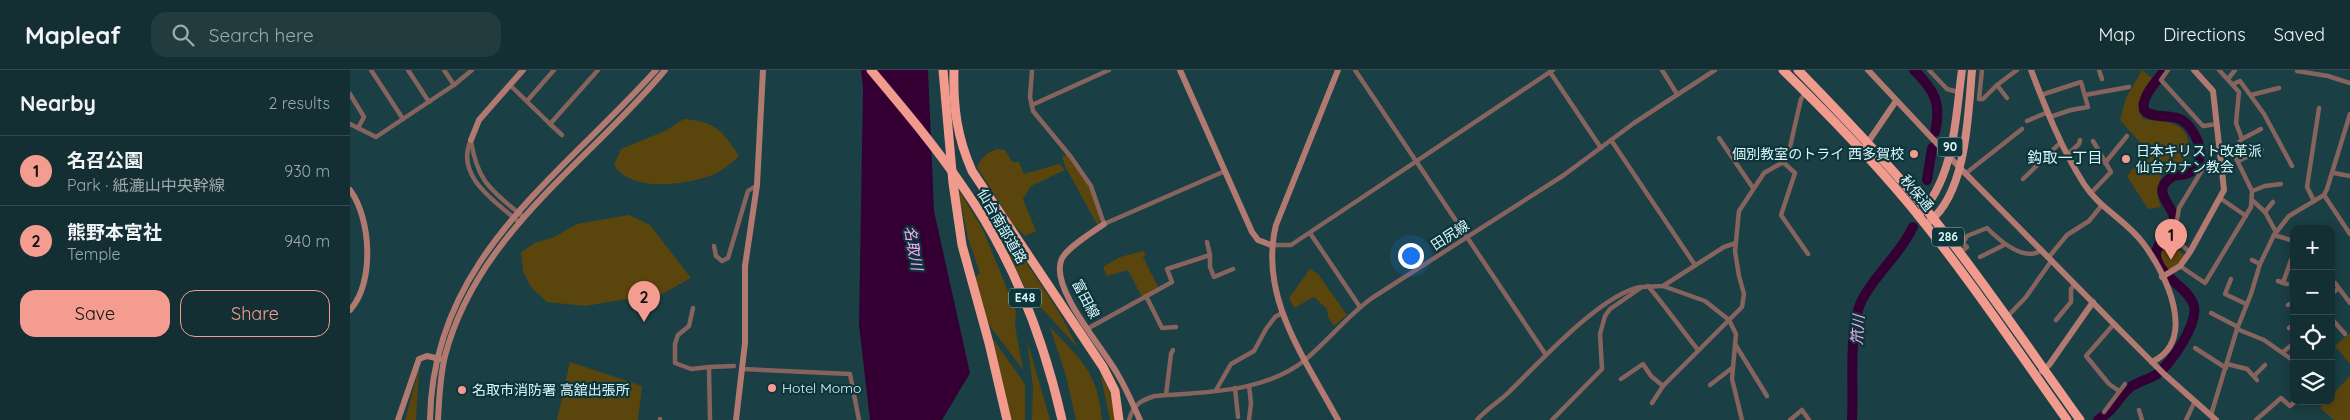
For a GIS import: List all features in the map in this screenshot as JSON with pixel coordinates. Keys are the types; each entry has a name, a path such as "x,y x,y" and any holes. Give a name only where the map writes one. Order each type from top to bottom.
{"highway":[{"name":"仙台南部道路","path":"871,70 964,187 994,236 1031,312 1052,378 1062,420"},
{"path":"943,70 952,183 962,245 989,343 1007,420"},
{"path":"954,70 956,122 961,145 972,171 1103,367 1114,391 1119,420"},
{"name":"秋保通","path":"1783,70 1862,151 1925,224 1978,293 2067,420"},
{"name":"秋保通","path":"1798,70 1868,142 1926,208 2080,420"}],"main road":[{"name":"90","path":"1918,216 1926,208 1941,183 1949,157 1962,70"},
{"name":"90","path":"1925,224 1933,218 1963,171 1972,70"}],"street":[{"path":"371,70 403,119"},
{"path":"408,70 429,102"},
{"path":"444,70 454,85"},
{"path":"350,124 376,137 454,85 472,70"},
{"path":"521,220 482,190 473,179 467,159 467,149 479,120 524,70"},
{"path":"527,101 554,70"},
{"path":"550,124 598,70"},
{"path":"430,420 436,358 452,309 480,259 514,214 656,70"},
{"path":"438,420 444,360 470,292 488,260 521,220 665,70"},
{"path":"736,420 743,369 745,266 757,185 763,70"},
{"path":"1032,70 1030,97 1038,119 1071,157 1091,186 1104,224 1225,171"},
{"path":"1032,105 1109,70"},
{"path":"1180,70 1252,232 1258,240 1271,245 1291,245 1552,71 1601,148"},
{"path":"1338,70 1276,226 1271,245 1273,284 1282,314 1338,420"},
{"path":"1355,70 1546,356"},
{"path":"1662,70 1677,94"},
{"name":"田尻線","path":"1134,407 1142,400 1166,395 1249,386 1290,370 1305,359 1360,307 1467,238 1715,70"},
{"path":"1868,70 1949,157 2114,324 2164,374 2214,418 2237,328 2260,264 2275,233 2290,216 2324,195 2334,172 2350,114"},
{"path":"1929,70 1947,89 1959,90 1969,98"},
{"path":"1982,70 1979,99 1983,99 1997,85 2017,70"},
{"path":"2031,70 2067,155 2091,194 2143,243 2166,275 2175,310 2176,330 2174,342 2170,349 2161,358 2152,362"},
{"path":"2099,70 2102,79"},
{"path":"2168,70 2161,80 2179,100 2203,126 2217,124"},
{"path":"2166,275 2180,266 2190,252 2224,190 2213,91 2194,70"},
{"path":"2219,70 2239,92 2240,98 2236,123 2242,139"},
{"path":"2228,78 2235,70"},
{"path":"2297,71 2328,76 2350,83"},
{"path":"2233,84 2240,81 2251,95 2292,166"},
{"path":"2027,121 2088,107 2081,82 2041,95"},
{"path":"1997,85 2007,98"},
{"path":"511,86 562,135"},
{"path":"2085,94 2129,87"},
{"path":"2251,95 2279,88"},
{"path":"1652,403 1663,386 1744,303 1744,294 1736,264 1739,211 1764,173 1784,163 1789,156 1801,98 1806,92"},
{"path":"350,94 364,117 358,128"},
{"path":"1862,151 1896,102"},
{"path":"2314,201 2307,187 2319,108"},
{"path":"1963,171 2022,129"},
{"path":"2180,266 2205,283 2246,216 2252,200 2252,190 2234,150 2242,139 2261,129"},
{"path":"2105,163 2128,136"},
{"path":"1719,138 1753,188"},
{"path":"2343,139 2350,141"},
{"path":"471,140 480,174 514,214"},
{"path":"1611,140 1695,265"},
{"path":"2067,155 2079,144 2080,140"},
{"path":"2091,194 2111,172 2093,141"},
{"path":"2023,179 2061,142"},
{"path":"2238,161 2262,150"},
{"path":"1784,163 1795,173 1781,215 1808,254"},
{"path":"2190,252 2174,239 2179,208 2204,167 2222,163"},
{"path":"2334,172 2350,176"},
{"path":"2252,190 2281,184"},
{"path":"714,246 719,259 722,261 728,258 748,191 757,185"},
{"path":"350,190 362,215 366,266 362,292 350,310"},
{"path":"2324,195 2350,234"},
{"path":"2220,198 2246,216"},
{"path":"2252,200 2266,212 2275,233 2290,239"},
{"path":"2266,212 2273,202"},
{"path":"2006,317 2026,297 2067,235 2089,221 2102,205"},
{"name":"富田線","path":"1104,224 1066,252 1061,259 1059,268 1068,298 1119,376 1140,420"},
{"path":"1960,253 1967,247 1963,243 1967,236 1987,228 2004,245 2019,251 2038,253 2042,250"},
{"path":"1310,232 1360,307"},
{"path":"1207,242 1210,267 1214,277 1233,268"},
{"path":"1663,286 1724,247 1736,243"},
{"path":"1980,257 2004,245"},
{"path":"1087,329 1172,282 1167,269 1210,255"},
{"path":"2252,260 2260,264"},
{"path":"2283,282 2290,263"},
{"path":"2230,279 2225,294 2246,304"},
{"path":"2335,283 2350,303"},
{"path":"2056,320 2071,302 2071,290 2075,284"},
{"path":"1477,420 1574,329 1625,292 1648,286 1663,286 1705,301 1729,320 1736,334 1732,379 1742,420"},
{"path":"1648,286 1665,304 1678,325 1698,350"},
{"path":"1552,420 1602,369 1600,334 1605,316 1617,302 1642,287"},
{"path":"1146,296 1162,328 1176,327"},
{"path":"2035,376 2044,370 2093,302"},
{"path":"693,308 689,326 678,335 675,344 675,363 691,369 734,366"},
{"path":"2211,313 2237,328 2264,340 2293,360"},
{"path":"1216,390 1231,364 1254,351 1275,317 1282,314"},
{"path":"2335,323 2345,334"},
{"path":"2114,324 2086,356 2109,384 2119,391"},
{"path":"1735,344 1767,396"},
{"path":"2283,352 2290,346"},
{"path":"2195,348 2227,366 2247,369 2253,377 2265,365"},
{"path":"1166,395 1173,350"},
{"path":"398,420 418,359 427,356 444,360"},
{"path":"1621,379 1643,364 1651,376 1663,386"},
{"path":"709,367 710,420"},
{"path":"1710,385 1732,368"},
{"path":"743,369 850,374 859,420"},
{"path":"2104,412 2125,384"},
{"path":"1249,386 1251,403 1249,420"},
{"path":"1236,388 1238,417"},
{"path":"2256,420 2281,398 2290,406 2291,405"},
{"path":"2186,420 2195,401"},
{"path":"1129,420 1134,407"},
{"path":"1790,420 1802,410 1809,420"},
{"path":"2139,410 2142,420"}],"shaded area":[{"path":"2142,70 2152,78 2138,103 2142,118 2180,127 2189,143 2185,168 2172,169 2162,175 2158,191 2161,207 2148,209 2127,176 2143,156 2144,147 2120,120 2126,98"},
{"path":"684,119 704,122 717,129 728,140 739,156 724,168 711,175 696,180 670,184 644,183 632,179 622,174 614,165 621,149 665,131"},
{"path":"997,149 1005,150 1012,162 1019,162 1024,174 1059,164 1065,170 1031,186 1023,199 1036,231 1025,236 1013,224 977,167 985,156"},
{"path":"1067,155 1095,199 1100,218 1098,226 1065,166 1062,156"},
{"path":"958,189 983,230 1016,311 1015,326 1023,370 987,322 975,277 980,273 968,238"},
{"path":"629,215 650,225 691,278 653,299 640,297 585,306 547,302 531,287 523,271 521,252 535,243 554,237 577,224"},
{"path":"995,216 1059,312 1078,348 1028,293 990,217"},
{"path":"2163,247 2177,248 2185,256 2179,264 2167,272 2158,257 2158,250"},
{"path":"1143,251 1146,254 1143,257 1158,287 1142,297 1128,270 1107,276 1103,267 1120,257"},
{"path":"1310,269 1318,274 1347,315 1334,326 1328,317 1327,309 1314,297 1294,308 1289,298"},
{"path":"1050,327 1079,358 1092,378 1097,390 1102,420 1076,420 1066,376"},
{"path":"2350,333 2350,364 2335,346"},
{"path":"993,339 1025,384 1025,420 1010,420"},
{"path":"1027,340 1050,420 1032,420 1033,387"},
{"path":"570,362 642,386 638,420 557,420"},
{"path":"419,369 416,420 405,420"},
{"path":"1100,373 1109,390 1116,420 1110,420"},
{"path":"2350,376 2350,420 2334,420 2320,408 2323,405 2335,405 2335,392"}],"water":[{"name":"名取川","path":"861,70 928,70 934,211 970,373 942,420 870,420 859,325 863,89"}],"waterway":[{"name":"笊川","path":"1914,70 1927,84 1935,98 1937,105 1935,132"},
{"path":"2098,420 2111,409 2130,387 2157,374 2163,369 2177,352 2193,320 2193,303 2190,297 2162,270 2156,256 2160,243 2175,220 2162,192 2163,187 2173,176 2187,174 2192,171 2198,163 2200,156 2200,149 2195,135 2185,123 2180,119 2151,114 2144,110 2147,94 2165,70"},
{"name":"笊川","path":"1927,180 1932,148"},
{"name":"笊川","path":"1852,420 1852,360 1857,314 1866,292 1901,247 1913,227"}],"place":[{"name":"個別教室のトライ 西多賀校","path":"1914,154"},
{"name":"日本キリスト改革派 仙台カナン教会","path":"2126,159"},
{"name":"名召公園","path":"2171,260"},
{"name":"熊野本宮社","path":"644,322"},
{"name":"Hotel Momo","path":"772,388"},
{"name":"名取市消防署 高舘出張所","path":"462,390"}],"district":[{"name":"鈎取一丁目","path":"2065,158"}]}
